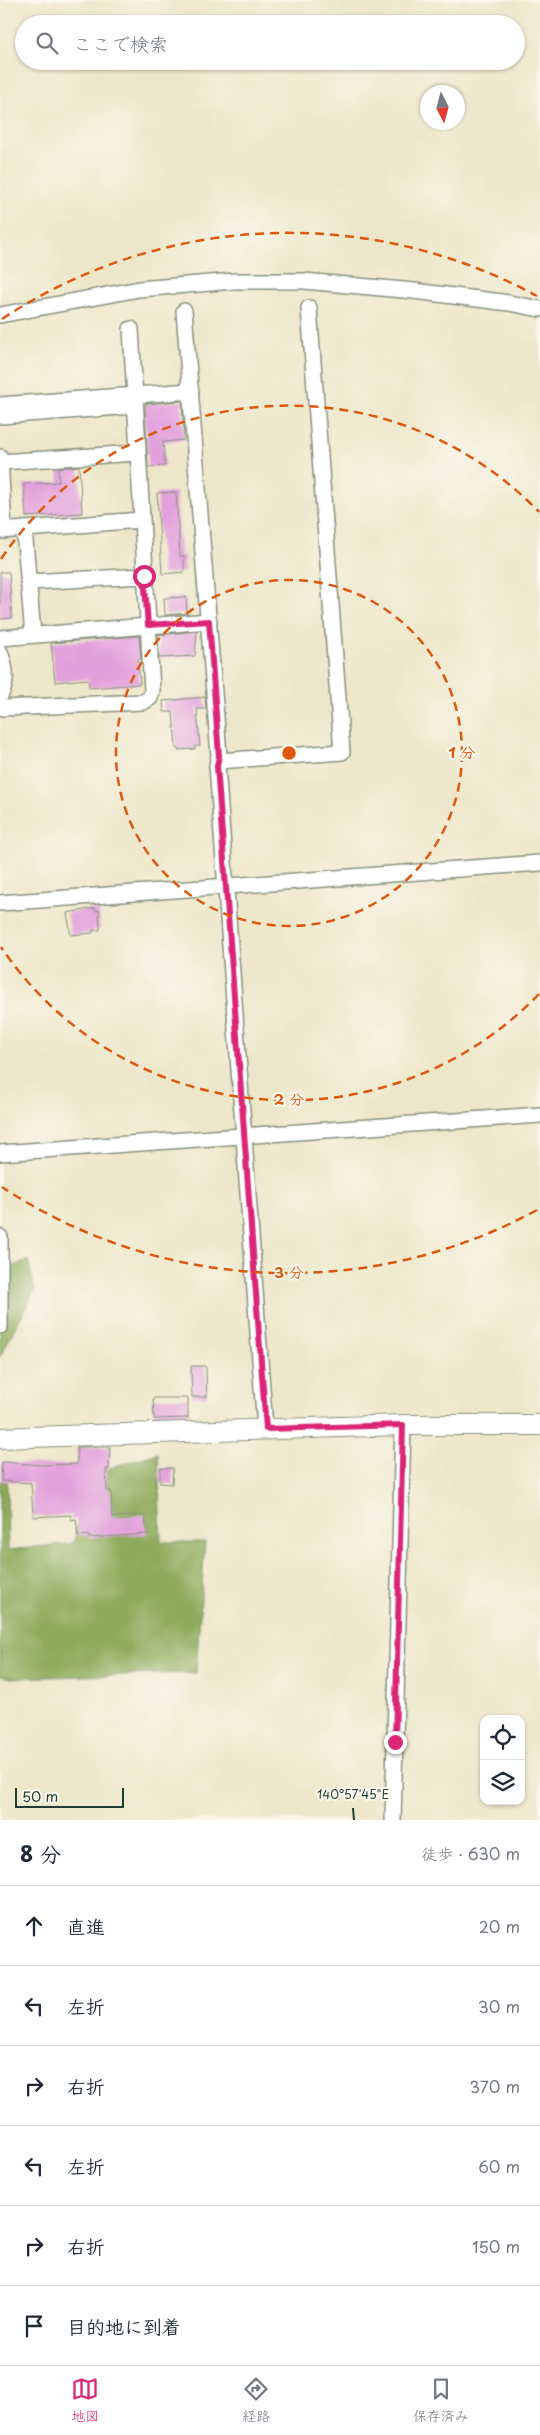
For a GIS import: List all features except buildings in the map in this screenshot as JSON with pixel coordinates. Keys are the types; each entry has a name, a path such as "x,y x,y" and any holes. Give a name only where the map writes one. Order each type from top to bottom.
{"street":[{"path":"0,315 139,289 234,281 304,281 387,288 509,303 540,309"},
{"path":"218,761 342,752 309,308"},
{"path":"184,311 209,621 226,887 266,1429"},
{"path":"0,706 3,708 148,702 152,691 133,401 131,329"},
{"path":"0,416 133,401 191,391"},
{"path":"0,405 133,401"},
{"path":"0,462 137,453"},
{"path":"0,457 2,531 141,520"},
{"path":"24,529 33,635"},
{"path":"28,582 144,576"},
{"path":"0,638 209,621"},
{"path":"0,652 5,663 6,677 0,696"},
{"path":"0,903 540,864"},
{"path":"0,1153 540,1115"},
{"path":"0,1238 0,1326"},
{"path":"393,1820 403,1425"},
{"path":"0,1438 403,1425 540,1425"}],"green space":[{"path":"28,1260 35,1290 0,1357 0,1272"},
{"path":"158,1453 161,1542 205,1542 196,1673 11,1678 0,1676 0,1481 7,1480 8,1550 74,1543 84,1476"}],"route":[{"path":"144,576 148,625 209,621 219,756 217,766 266,1429 403,1425 395,1742"}]}
